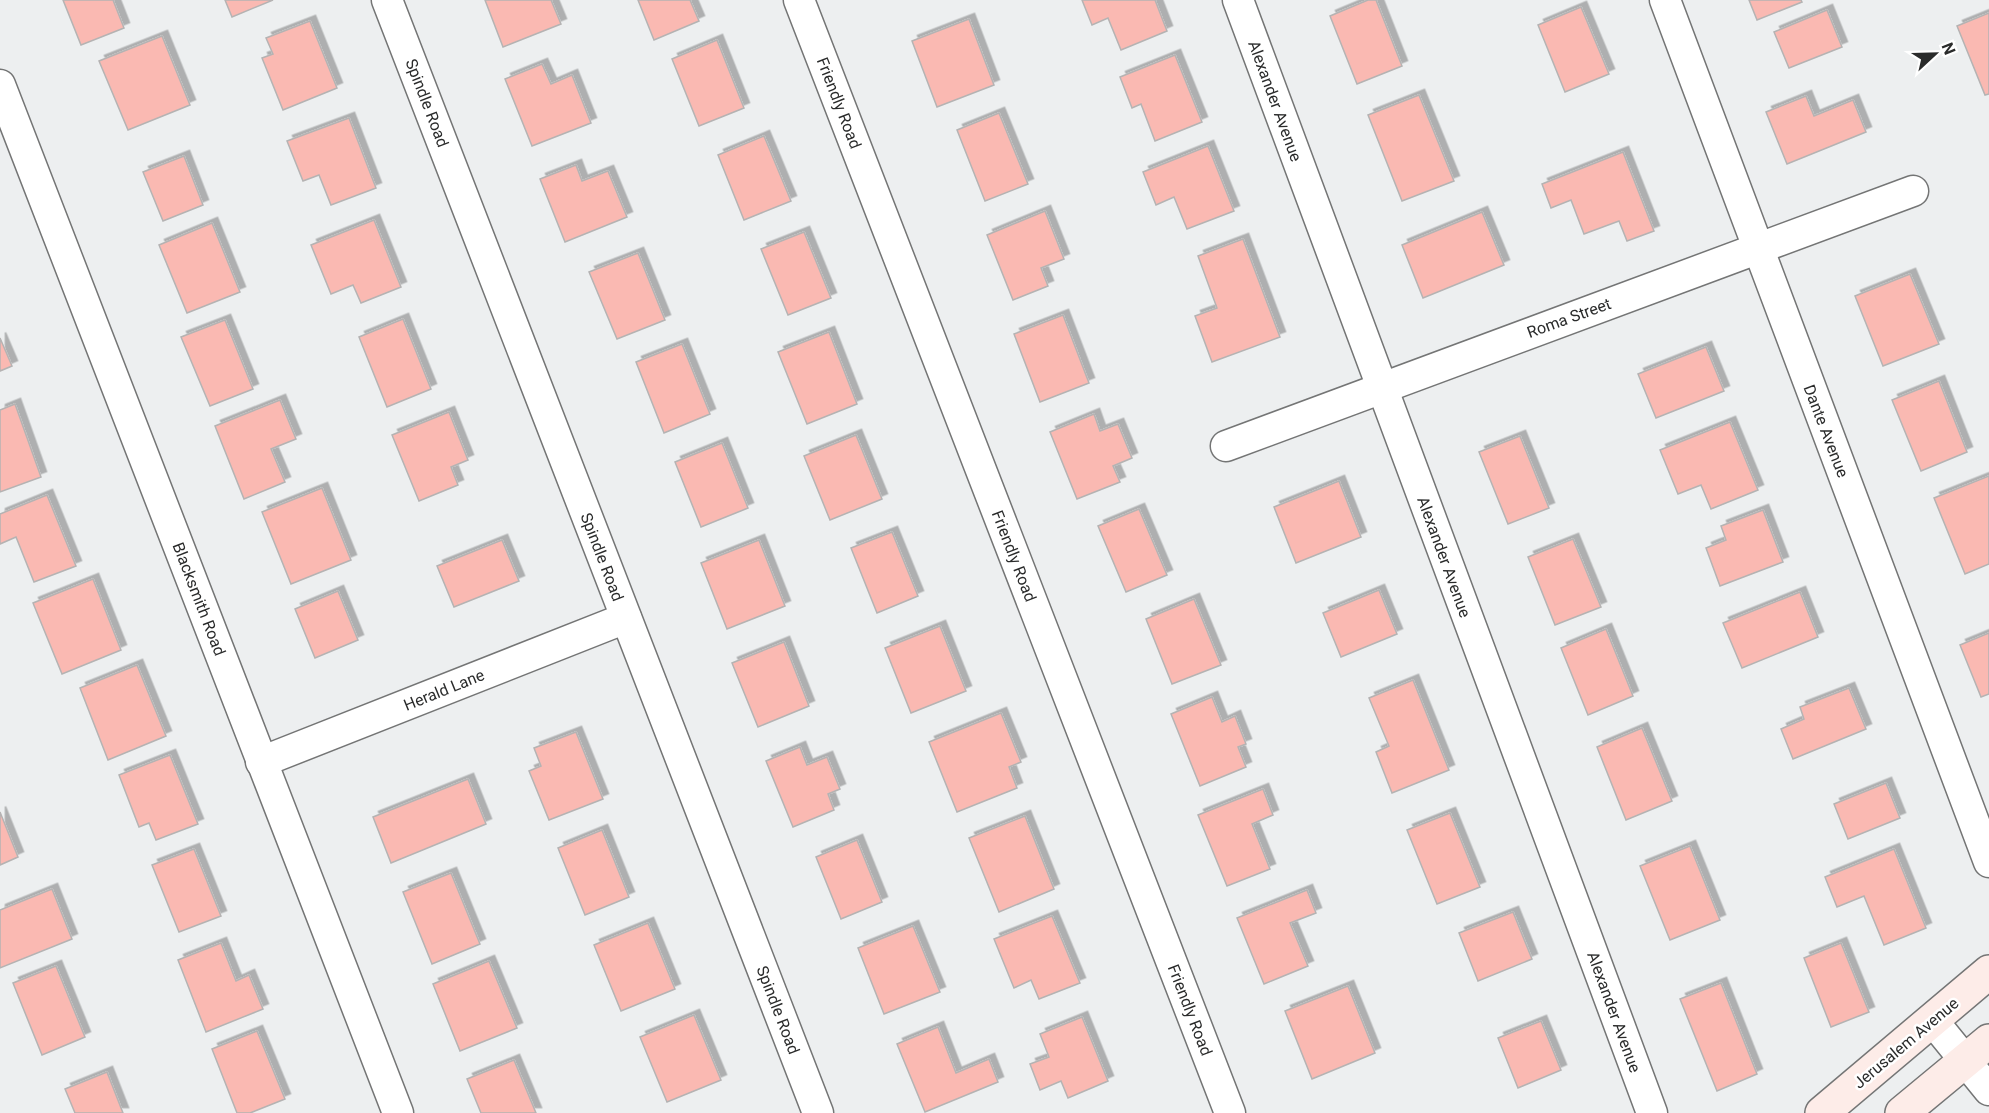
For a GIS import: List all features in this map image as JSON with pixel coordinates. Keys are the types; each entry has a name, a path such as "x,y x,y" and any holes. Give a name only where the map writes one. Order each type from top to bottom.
{"main road":[{"name":"Jerusalem Avenue","path":"1822,1113 1989,972"},
{"path":"1902,1113 1977,1051"}],"street":[{"name":"Spindle Road","path":"387,0 818,1113"},
{"name":"Friendly Road","path":"799,0 1230,1113"},
{"name":"Alexander Avenue","path":"1238,0 1652,1113"},
{"name":"Dante Avenue","path":"1665,0 1989,861"},
{"name":"Blacksmith Road","path":"0,85 9,133 261,762 398,1113"},
{"name":"Roma Street","path":"1226,446 1913,191"},
{"name":"Herald Lane","path":"261,762 626,618"},
{"path":"1932,1021 1977,1051 1989,1090"}],"building":[{"path":"63,0 113,0 124,28 81,45"},
{"path":"225,0 273,0 232,17"},
{"path":"485,0 551,0 561,24 503,47"},
{"path":"638,0 690,0 699,21 654,40"},
{"path":"1082,0 1155,0 1167,31 1121,50 1108,18 1092,25"},
{"path":"1368,0 1376,0 1402,66 1357,84 1330,16"},
{"path":"1749,0 1801,0 1802,2 1757,20"},
{"path":"1581,7 1609,74 1565,92 1538,25"},
{"path":"1827,10 1842,47 1789,68 1774,32"},
{"path":"1989,13 1989,94 1985,95 1957,26"},
{"path":"969,19 994,85 937,107 912,41"},
{"path":"310,21 337,88 283,110 262,58 273,54 266,38"},
{"path":"162,36 190,105 128,130 99,61"},
{"path":"717,40 744,108 699,126 672,59"},
{"path":"1175,55 1202,122 1155,141 1141,104 1132,108 1120,77"},
{"path":"542,64 551,84 572,75 591,123 532,146 505,79"},
{"path":"1419,95 1454,181 1402,201 1368,115"},
{"path":"1806,96 1814,116 1853,100 1866,132 1787,164 1766,112"},
{"path":"999,113 1028,184 985,201 957,130"},
{"path":"349,118 376,188 331,205 319,175 303,181 287,141"},
{"path":"764,136 791,201 744,220 718,155"},
{"path":"1208,146 1234,211 1187,229 1174,197 1156,205 1143,172"},
{"path":"1623,152 1654,231 1627,241 1619,221 1584,234 1571,200 1551,208 1542,184"},
{"path":"184,156 203,205 163,221 143,172"},
{"path":"576,165 582,181 608,171 627,217 565,242 540,179"},
{"path":"1045,211 1064,259 1041,268 1048,286 1013,300 987,235"},
{"path":"1482,212 1504,265 1423,298 1402,245"},
{"path":"374,220 401,287 361,303 353,285 331,294 311,245"},
{"path":"212,223 240,292 187,313 159,245"},
{"path":"804,232 831,298 788,315 761,249"},
{"path":"1243,239 1280,337 1212,362 1195,316 1217,308 1198,256"},
{"path":"638,253 665,320 617,339 589,272"},
{"path":"1910,274 1939,344 1883,366 1855,296"},
{"path":"1063,315 1089,383 1040,402 1014,334"},
{"path":"403,319 431,389 387,407 359,337"},
{"path":"225,320 253,389 210,406 181,337"},
{"path":"829,332 857,404 807,424 778,352"},
{"path":"0,338 12,366 0,371"},
{"path":"682,344 710,414 664,433 636,362"},
{"path":"1706,347 1724,391 1656,418 1638,374"},
{"path":"1939,381 1967,452 1921,471 1892,400"},
{"path":"280,400 296,439 271,449 285,482 244,499 215,426"},
{"path":"15,404 41,477 0,492 0,410"},
{"path":"449,412 468,460 451,467 458,485 419,501 392,435"},
{"path":"1094,414 1100,431 1118,424 1132,458 1113,466 1120,482 1077,499 1050,432"},
{"path":"1730,422 1758,490 1711,509 1701,485 1678,494 1660,450"},
{"path":"856,435 882,499 830,520 804,456"},
{"path":"1520,436 1549,508 1508,524 1479,452"},
{"path":"722,443 748,508 701,527 675,462"},
{"path":"1989,476 1989,564 1965,574 1934,498"},
{"path":"1339,481 1361,537 1296,563 1274,507"},
{"path":"322,488 351,560 291,584 262,512"},
{"path":"47,495 76,566 34,582 16,537 0,544 0,514"},
{"path":"1139,509 1167,575 1126,592 1098,526"},
{"path":"1763,510 1783,562 1720,586 1706,548 1726,540 1721,526"},
{"path":"892,532 918,596 877,613 851,548"},
{"path":"1573,539 1601,607 1555,625 1528,557"},
{"path":"502,540 519,581 454,607 437,566"},
{"path":"759,540 785,606 727,629 701,563"},
{"path":"93,579 121,650 62,674 33,603"},
{"path":"1379,590 1397,634 1341,657 1323,613"},
{"path":"338,591 358,640 315,658 295,609"},
{"path":"1800,592 1818,637 1742,668 1723,623"},
{"path":"1194,599 1221,665 1172,684 1146,619"},
{"path":"940,626 966,691 911,713 885,648"},
{"path":"1606,629 1633,696 1588,715 1561,648"},
{"path":"1989,633 1989,694 1981,697 1960,645"},
{"path":"784,642 809,706 758,727 732,663"},
{"path":"137,665 166,736 108,760 80,688"},
{"path":"1413,680 1449,770 1392,793 1376,752 1389,746 1369,698"},
{"path":"1849,688 1866,729 1793,759 1781,729 1804,719 1800,707"},
{"path":"1212,697 1222,722 1235,716 1246,744 1238,747 1246,767 1200,786 1171,714"},
{"path":"1001,713 1021,762 1009,767 1017,788 957,812 929,742"},
{"path":"1642,728 1672,801 1626,820 1597,747"},
{"path":"576,732 603,799 549,820 529,771 541,766 534,748"},
{"path":"800,747 807,765 827,757 840,789 828,794 834,810 793,827 766,761"},
{"path":"170,755 198,824 156,840 149,823 139,827 119,775"},
{"path":"468,779 486,824 391,863 373,817"},
{"path":"1886,783 1900,818 1848,839 1834,804"},
{"path":"1263,789 1273,815 1252,824 1270,869 1227,886 1198,815"},
{"path":"0,812 18,857 0,865"},
{"path":"1450,813 1480,887 1437,904 1407,830"},
{"path":"1025,816 1054,889 999,912 969,838"},
{"path":"602,830 629,897 585,915 558,848"},
{"path":"857,840 882,902 841,919 816,857"},
{"path":"1690,846 1720,920 1670,940 1640,866"},
{"path":"194,849 221,916 179,932 152,865"},
{"path":"1894,849 1926,928 1884,945 1864,896 1837,907 1825,877"},
{"path":"451,873 480,944 432,964 403,892"},
{"path":"52,889 72,939 0,968 0,910"},
{"path":"1307,890 1316,913 1290,923 1308,966 1264,984 1237,918"},
{"path":"1513,912 1532,959 1478,981 1459,933"},
{"path":"1052,916 1080,983 1039,999 1031,980 1014,988 994,939"},
{"path":"648,923 675,989 621,1011 594,945"},
{"path":"913,926 940,992 884,1014 858,948"},
{"path":"221,943 236,981 249,975 263,1009 206,1032 178,960"},
{"path":"1841,943 1869,1012 1831,1027 1804,958"},
{"path":"489,961 517,1028 460,1051 433,984"},
{"path":"56,966 85,1037 42,1055 13,983"},
{"path":"1721,983 1757,1074 1717,1091 1680,999"},
{"path":"1348,986 1375,1053 1312,1079 1285,1011"},
{"path":"694,1015 721,1080 667,1102 640,1037"},
{"path":"1082,1017 1108,1081 1068,1098 1061,1081 1040,1090 1030,1064 1049,1057 1040,1034"},
{"path":"1541,1021 1561,1070 1518,1088 1498,1038"},
{"path":"938,1027 956,1073 989,1059 998,1082 925,1112 897,1044"},
{"path":"257,1031 285,1099 250,1113 237,1113 212,1049"},
{"path":"514,1060 536,1113 481,1113 467,1079"},
{"path":"107,1072 123,1113 75,1113 65,1089"}]}
